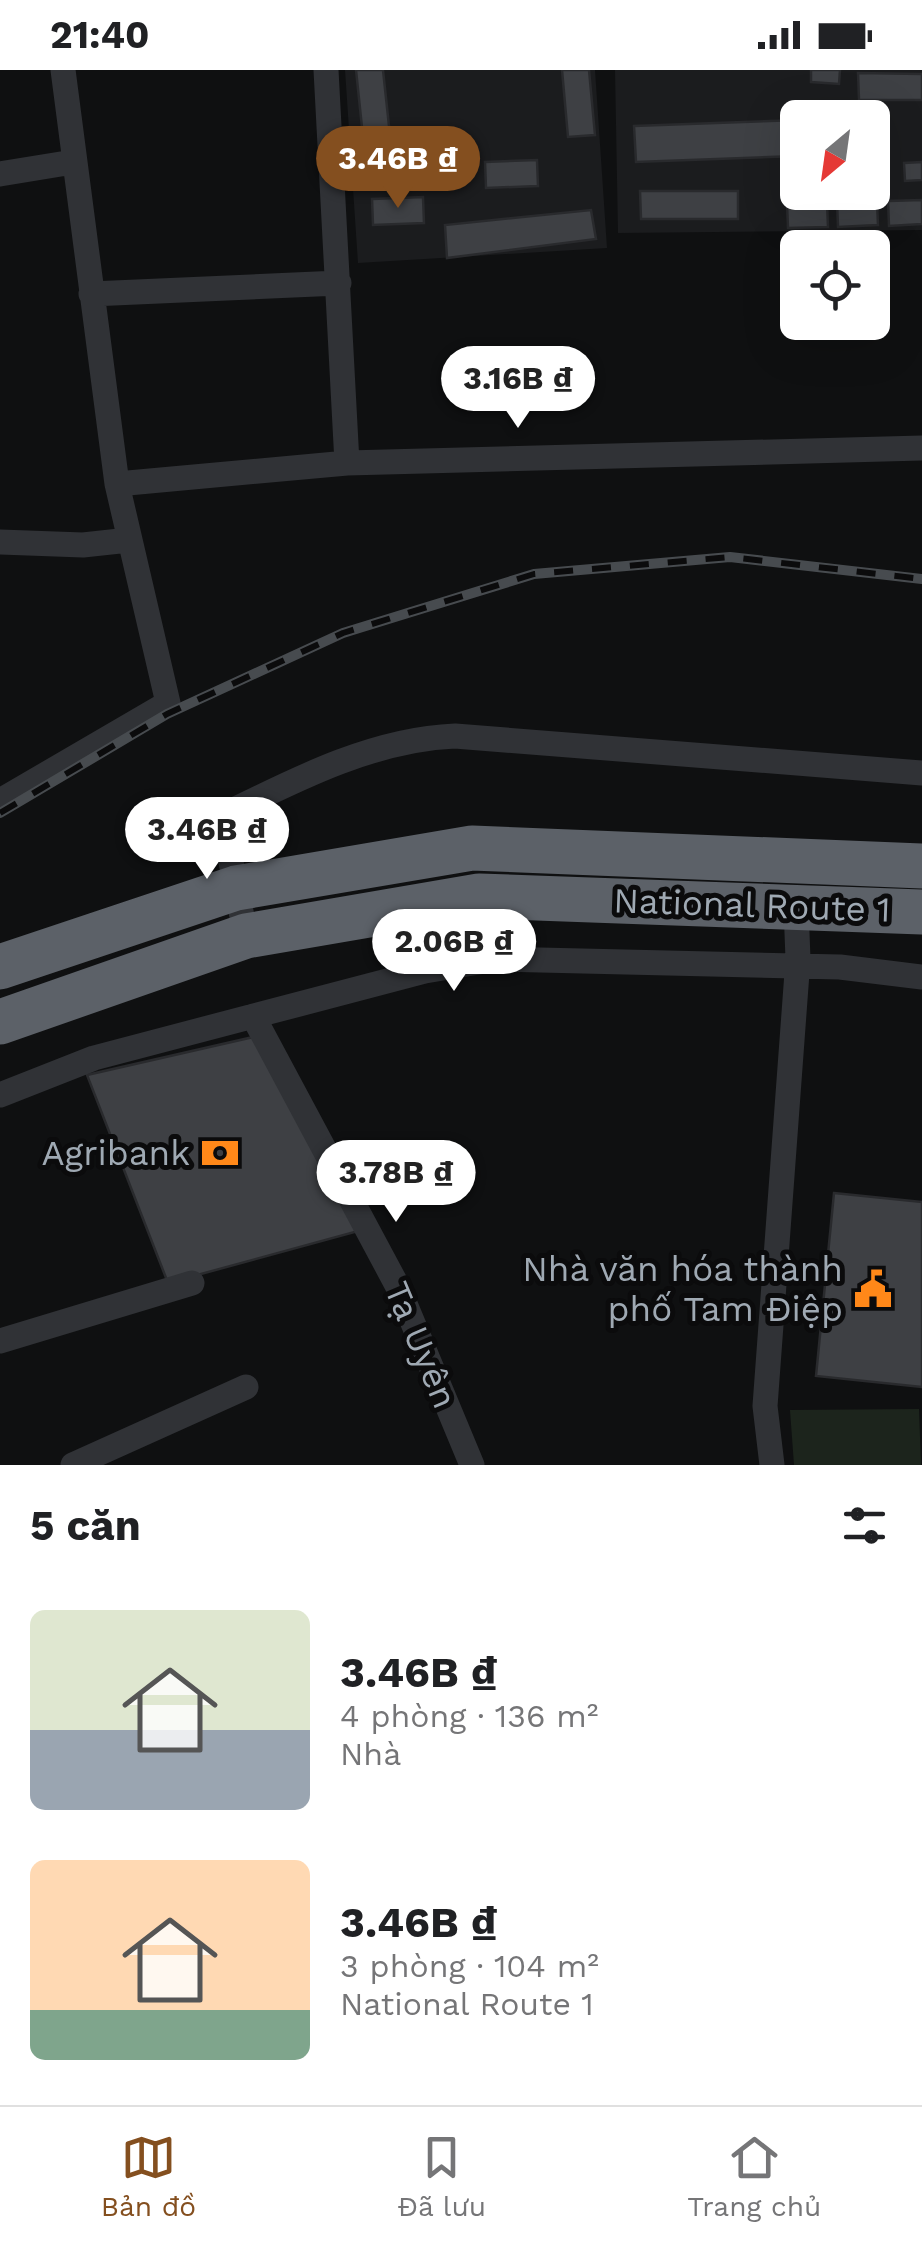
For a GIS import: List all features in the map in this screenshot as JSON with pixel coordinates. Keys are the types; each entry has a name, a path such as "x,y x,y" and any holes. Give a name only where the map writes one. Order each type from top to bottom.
{"highway":[{"name":"National Route 1","path":"0,967 236,888 472,848 922,866"},
{"name":"National Route 1","path":"0,1022 246,936 479,896 922,912"}],"street":[{"path":"0,800 168,703 117,484 63,70"},
{"path":"326,70 348,463"},
{"path":"0,174 73,162"},
{"path":"92,294 339,283"},
{"path":"117,484 348,463 922,448"},
{"path":"0,542 84,545 129,540"},
{"path":"161,846 372,748 413,738 456,736 922,773"},
{"path":"222,818 246,936"},
{"path":"772,1465 765,1406 797,966 796,907"},
{"path":"0,1095 94,1058 425,971 497,958 797,966 922,977"},
{"name":"Tạ Uyên","path":"253,1016 398,1287 472,1465"},
{"path":"0,1341 192,1283"},
{"path":"73,1465 246,1387"}],"shaded area":[{"path":"345,70 595,70 607,248 358,263"},
{"path":"615,70 922,70 922,230 618,233"},
{"path":"919,1409 921,1465 794,1465 790,1410"}],"building":[{"path":"356,70 383,70 393,163 366,166"},
{"path":"562,70 589,70 595,135 568,137"},
{"path":"811,70 840,70 839,84 811,82"},
{"path":"858,73 922,74 922,100 859,100"},
{"path":"780,121 780,157 636,162 634,126"},
{"path":"537,160 538,186 486,188 485,162"},
{"path":"922,162 922,180 905,181 904,163"},
{"path":"640,191 738,191 738,219 641,219"},
{"path":"423,197 424,223 373,225 372,199"},
{"path":"922,200 922,224 889,226 890,201"},
{"path":"591,210 596,239 447,258 445,225"},
{"path":"787,210 827,210 828,227 788,228"},
{"path":"837,210 877,210 878,225 838,227"},
{"name":"Agribank","path":"262,1035 362,1230 168,1283 87,1075"},
{"name":"Nhà văn hóa thành phố Tam Điệp","path":"834,1193 922,1202 922,1387 816,1376"}],"railway":[{"path":"0,813 167,714 343,633 534,574 730,557 922,579"}],"place":[{"name":"Agribank","path":"220,1153"},
{"name":"Nhà văn hóa thành phố Tam Điệp","path":"873,1289"}]}
